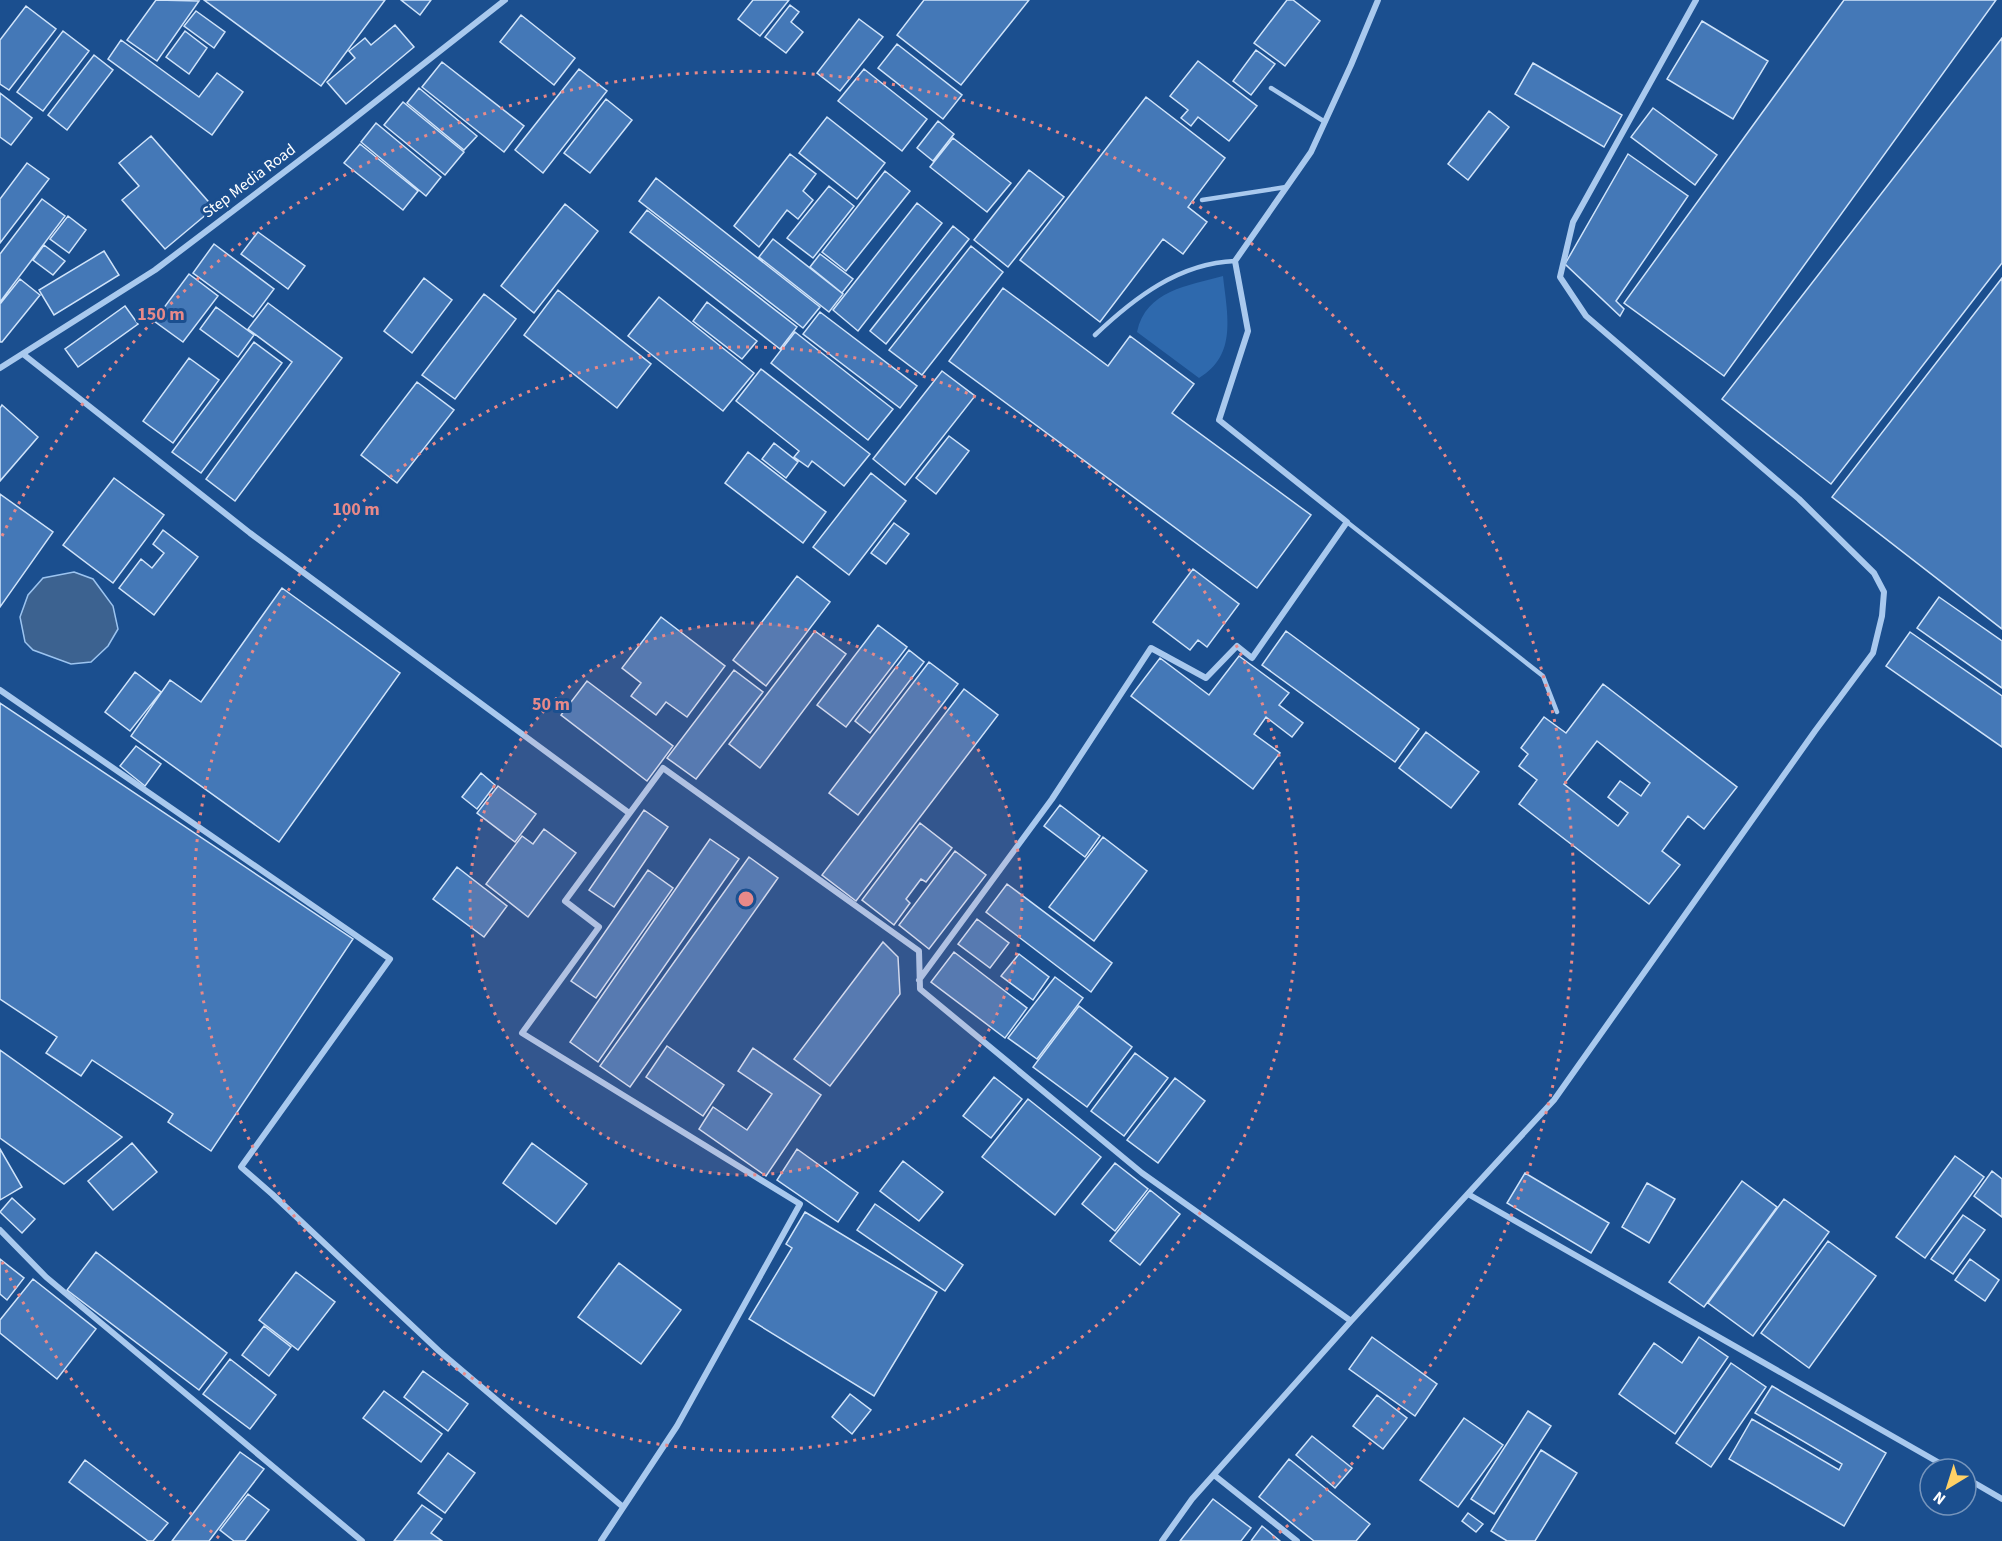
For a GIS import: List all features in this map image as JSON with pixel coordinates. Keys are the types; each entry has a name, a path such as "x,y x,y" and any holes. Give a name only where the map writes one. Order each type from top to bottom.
{"street":[{"name":"Step Media Road","path":"0,368 154,270 333,135 505,0"},
{"path":"919,981 1052,799 1151,648 1206,678 1237,646 1252,658 1347,522 1219,420 1248,331 1235,261 1311,152 1378,0"},
{"path":"1162,1541 1192,1500 1214,1475 1351,1321 1554,1100 1795,759 1873,653 1882,616 1884,592 1874,573 1799,499 1586,316 1560,277 1573,222 1696,0"},
{"path":"23,354 250,532 629,813"},
{"path":"0,690 390,959 241,1167 439,1350 623,1507"},
{"path":"601,1541 677,1426 800,1204 522,1033 599,927 565,901 663,768 919,951 920,989 1142,1173 1351,1321"},
{"path":"1468,1194 1929,1457"},
{"path":"0,1230 46,1277 362,1541"},
{"path":"1214,1475 1297,1541"},
{"path":"1978,1486 2002,1499"}],"lane":[{"path":"1271,88 1325,122"},
{"path":"1203,200 1286,187"},
{"path":"1095,335 1127,305 1168,279 1214,262 1235,261"},
{"path":"1347,522 1543,676 1557,712"}],"shaded area":[{"path":"1223,276 1227,319 1225,346 1220,358 1199,378 1137,332 1149,307 1159,298 1183,287"},
{"path":"74,572 93,579 113,606 118,629 108,646 91,662 71,664 33,650 25,642 20,617 28,595 43,578"}],"building":[{"path":"156,0 199,1 157,61 127,40"},
{"path":"204,0 385,0 321,86"},
{"path":"401,0 431,0 420,15"},
{"path":"753,0 789,0 760,36 738,19"},
{"path":"924,0 1029,0 961,85 897,35"},
{"path":"1287,0 1293,0 1320,21 1285,66 1254,43"},
{"path":"1844,0 1996,0 1724,376 1624,303"},
{"path":"790,5 799,12 791,22 803,32 786,53 765,37"},
{"path":"26,6 56,29 9,90 0,84 0,40"},
{"path":"196,11 225,32 214,48 184,26"},
{"path":"521,15 575,58 554,85 500,42"},
{"path":"859,19 883,37 840,91 817,73"},
{"path":"1702,21 1768,61 1733,119 1667,79"},
{"path":"395,25 414,47 346,104 327,82 355,58 349,51 365,38 371,45"},
{"path":"63,31 89,51 43,111 17,92"},
{"path":"185,31 207,48 189,74 166,57"},
{"path":"2002,38 2002,263 1831,484 1722,399"},
{"path":"121,40 199,97 217,73 243,92 212,135 108,59"},
{"path":"897,44 962,95 943,119 878,68"},
{"path":"1256,50 1275,64 1251,95 1233,81"},
{"path":"94,55 113,70 67,130 48,115"},
{"path":"1198,61 1257,106 1229,141 1198,117 1191,126 1181,118 1188,110 1170,96"},
{"path":"442,62 524,126 504,152 422,87"},
{"path":"1533,63 1622,115 1604,147 1515,94"},
{"path":"579,69 607,91 543,173 515,150"},
{"path":"864,69 927,119 902,151 838,101"},
{"path":"419,88 477,136 464,150 407,103"},
{"path":"0,93 32,118 11,145 0,137"},
{"path":"1146,97 1225,158 1188,207 1207,222 1183,254 1163,239 1100,322 1020,260"},
{"path":"606,99 632,120 590,173 564,153"},
{"path":"403,102 464,152 445,175 384,125"},
{"path":"1653,108 1717,155 1695,185 1631,137"},
{"path":"1489,111 1509,127 1468,180 1448,164"},
{"path":"827,117 885,163 857,199 799,153"},
{"path":"938,121 954,134 933,161 917,148"},
{"path":"376,123 441,177 426,196 361,142"},
{"path":"151,136 214,208 165,249 122,200 139,186 119,163"},
{"path":"953,138 1011,183 987,212 930,167"},
{"path":"360,144 418,191 403,210 344,163"},
{"path":"790,154 816,174 803,191 813,200 798,219 787,210 759,247 734,226"},
{"path":"1628,154 1688,196 1616,301 1624,309 1620,316 1565,264"},
{"path":"27,163 49,179 0,243 0,199"},
{"path":"1029,170 1064,197 1008,267 974,240"},
{"path":"885,171 910,191 846,271 822,252"},
{"path":"656,178 820,307 803,328 639,201"},
{"path":"829,186 854,206 813,258 787,238"},
{"path":"42,199 65,216 0,302 0,254"},
{"path":"917,203 942,223 858,331 833,310"},
{"path":"565,204 598,231 534,313 501,286"},
{"path":"647,210 797,327 780,349 630,232"},
{"path":"68,216 86,230 69,253 50,239"},
{"path":"953,226 969,239 886,344 870,331"},
{"path":"258,232 305,266 288,289 241,254"},
{"path":"773,239 843,294 829,312 759,257"},
{"path":"214,244 274,289 253,317 193,273"},
{"path":"44,245 65,261 53,275 33,260"},
{"path":"971,246 1003,272 922,375 889,350"},
{"path":"104,251 119,275 54,315 39,290"},
{"path":"820,254 853,279 842,293 810,267"},
{"path":"189,274 218,296 183,342 154,321"},
{"path":"424,278 452,300 412,353 384,331"},
{"path":"2002,278 2002,629 1832,497"},
{"path":"20,279 40,295 0,342 0,304"},
{"path":"1003,288 1108,366 1130,336 1194,384 1172,413 1311,515 1257,588 949,361"},
{"path":"558,290 651,364 617,408 524,335"},
{"path":"484,294 516,319 455,399 422,375"},
{"path":"659,297 754,373 723,411 628,336"},
{"path":"707,302 757,341 742,359 693,321"},
{"path":"268,303 342,358 235,501 206,479 292,362 248,329"},
{"path":"125,306 138,324 78,367 65,349"},
{"path":"216,307 254,335 238,357 200,329"},
{"path":"820,312 917,386 900,408 803,334"},
{"path":"795,332 893,409 868,440 771,363"},
{"path":"254,342 282,363 201,473 172,452"},
{"path":"189,358 219,380 173,443 143,421"},
{"path":"761,369 870,454 844,486 812,461 808,467 794,457 799,451 736,401"},
{"path":"942,371 975,396 905,485 873,459"},
{"path":"417,382 454,410 397,483 361,455"},
{"path":"2,405 38,437 0,481 0,408"},
{"path":"949,436 969,451 936,494 916,478"},
{"path":"774,443 798,462 786,478 762,459"},
{"path":"748,452 826,512 803,543 725,483"},
{"path":"871,473 906,501 849,575 813,547"},
{"path":"114,478 164,515 113,583 63,545"},
{"path":"0,494 53,532 0,607"},
{"path":"894,523 909,534 886,564 871,553"},
{"path":"163,530 198,557 154,615 119,588 141,559 152,568 164,553 153,544"},
{"path":"1193,569 1239,604 1207,647 1198,640 1190,650 1153,622"},
{"path":"797,576 830,602 766,686 733,660"},
{"path":"282,588 400,673 279,842 131,736 170,680 201,702"},
{"path":"1939,597 2002,641 2002,688 1917,628"},
{"path":"661,617 725,666 687,717 666,702 656,715 631,696 641,683 622,668"},
{"path":"878,625 907,647 846,727 817,705"},
{"path":"815,631 846,654 760,768 729,744"},
{"path":"1286,631 1419,729 1395,762 1262,665"},
{"path":"1910,632 2002,696 2002,747 1886,666"},
{"path":"909,650 924,662 870,733 855,721"},
{"path":"1239,656 1289,693 1279,705 1303,723 1292,737 1266,717 1254,734 1280,753 1253,789 1131,696 1160,658 1209,695"},
{"path":"929,662 958,684 858,815 829,793"},
{"path":"734,670 763,692 696,779 667,758"},
{"path":"135,672 161,692 130,731 105,712"},
{"path":"587,681 673,746 647,781 561,715"},
{"path":"1603,684 1737,787 1704,829 1688,816 1662,851 1680,865 1649,904 1519,804 1537,780 1519,766 1528,754 1521,748 1544,717 1566,733","holes":["1597,741 1650,783 1641,796 1620,781 1608,797 1628,813 1618,826 1564,784"]},
{"path":"964,689 998,715 856,901 822,875"},
{"path":"0,703 353,939 211,1151 168,1122 173,1114 92,1060 81,1076 46,1053 57,1037 0,999"},
{"path":"1426,732 1479,772 1451,808 1399,768"},
{"path":"136,746 161,764 145,786 120,766"},
{"path":"481,773 495,785 477,809 462,797"},
{"path":"498,786 536,814 515,842 477,813"},
{"path":"1060,805 1100,836 1085,857 1044,826"},
{"path":"644,810 668,827 614,907 589,890"},
{"path":"920,823 952,848 926,882 921,879 906,899 910,903 894,925 862,900"},
{"path":"544,829 576,853 528,917 486,884 522,836 533,844"},
{"path":"1103,837 1147,871 1094,941 1049,907"},
{"path":"710,839 739,859 598,1062 570,1042"},
{"path":"955,851 986,875 929,949 899,925"},
{"path":"749,857 778,878 630,1087 600,1066"},
{"path":"457,867 507,906 484,937 433,899"},
{"path":"648,870 673,888 596,998 571,981"},
{"path":"1007,884 1112,963 1091,992 986,912"},
{"path":"977,919 1009,943 990,968 958,944"},
{"path":"883,942 898,957 900,994 830,1086 794,1059"},
{"path":"954,952 1027,1008 1005,1038 931,982"},
{"path":"1019,954 1049,977 1033,1000 1001,976"},
{"path":"1055,977 1083,998 1037,1059 1008,1038"},
{"path":"1079,1006 1132,1047 1087,1107 1033,1067"},
{"path":"667,1046 724,1085 703,1116 646,1077"},
{"path":"753,1048 821,1095 766,1176 699,1129 713,1107 747,1130 772,1094 738,1071"},
{"path":"0,1050 122,1137 64,1184 0,1138"},
{"path":"1135,1053 1168,1078 1124,1136 1091,1111"},
{"path":"994,1077 1022,1099 991,1138 963,1116"},
{"path":"1175,1078 1205,1101 1158,1163 1127,1140"},
{"path":"1028,1099 1101,1157 1055,1215 982,1157"},
{"path":"132,1143 157,1172 113,1210 88,1181"},
{"path":"532,1143 587,1184 556,1224 503,1183"},
{"path":"0,1149 22,1187 0,1200"},
{"path":"797,1149 858,1193 838,1222 777,1180"},
{"path":"1955,1156 1984,1177 1925,1258 1896,1237"},
{"path":"903,1161 943,1192 919,1221 880,1191"},
{"path":"1115,1163 1148,1189 1115,1231 1082,1204"},
{"path":"1992,1171 2002,1179 2002,1217 1974,1196"},
{"path":"1525,1173 1609,1223 1591,1253 1507,1203"},
{"path":"1742,1181 1777,1207 1704,1307 1669,1282"},
{"path":"1647,1183 1675,1199 1649,1243 1622,1227"},
{"path":"1150,1190 1180,1214 1140,1265 1110,1241"},
{"path":"12,1198 35,1219 22,1233 0,1212"},
{"path":"1784,1199 1829,1232 1753,1336 1708,1303"},
{"path":"875,1204 963,1265 945,1291 857,1230"},
{"path":"805,1212 937,1292 874,1396 749,1319 792,1248 786,1244"},
{"path":"1963,1215 1985,1230 1953,1274 1931,1259"},
{"path":"1828,1241 1876,1276 1809,1368 1761,1333"},
{"path":"96,1252 227,1353 199,1390 67,1290"},
{"path":"0,1259 24,1278 7,1300 0,1294"},
{"path":"1970,1259 1999,1280 1985,1301 1955,1280"},
{"path":"619,1263 681,1310 641,1364 578,1317"},
{"path":"296,1272 335,1302 298,1350 259,1320"},
{"path":"33,1279 96,1329 57,1379 0,1333 0,1320"},
{"path":"264,1326 291,1347 269,1376 242,1355"},
{"path":"1372,1337 1437,1384 1415,1416 1349,1369"},
{"path":"1699,1337 1728,1357 1675,1434 1619,1394 1654,1343 1682,1363"},
{"path":"230,1359 276,1395 250,1429 203,1394"},
{"path":"1731,1363 1766,1387 1711,1467 1676,1443"},
{"path":"423,1371 468,1404 448,1431 404,1397"},
{"path":"1772,1386 1886,1453 1844,1526 1729,1459 1752,1419 1839,1470 1842,1464 1755,1413"},
{"path":"384,1391 442,1434 421,1462 363,1418"},
{"path":"850,1394 871,1410 852,1434 832,1417"},
{"path":"1377,1395 1407,1418 1383,1449 1353,1426"},
{"path":"1528,1411 1551,1426 1494,1514 1471,1499"},
{"path":"1464,1418 1503,1445 1458,1507 1420,1480"},
{"path":"1312,1436 1352,1468 1335,1488 1296,1455"},
{"path":"1541,1450 1577,1473 1535,1541 1507,1541 1491,1531"},
{"path":"240,1452 264,1469 209,1541 172,1541"},
{"path":"448,1453 475,1473 445,1513 418,1493"},
{"path":"1289,1459 1370,1524 1356,1541 1314,1541 1259,1497"},
{"path":"85,1460 168,1523 153,1541 148,1541 69,1482"},
{"path":"248,1494 269,1510 245,1541 234,1541 220,1530"},
{"path":"1213,1499 1251,1528 1241,1541 1180,1541"},
{"path":"422,1505 442,1519 431,1533 442,1541 394,1541"},
{"path":"1468,1513 1483,1524 1476,1532 1462,1521"},
{"path":"1262,1526 1280,1541 1251,1541"}]}
